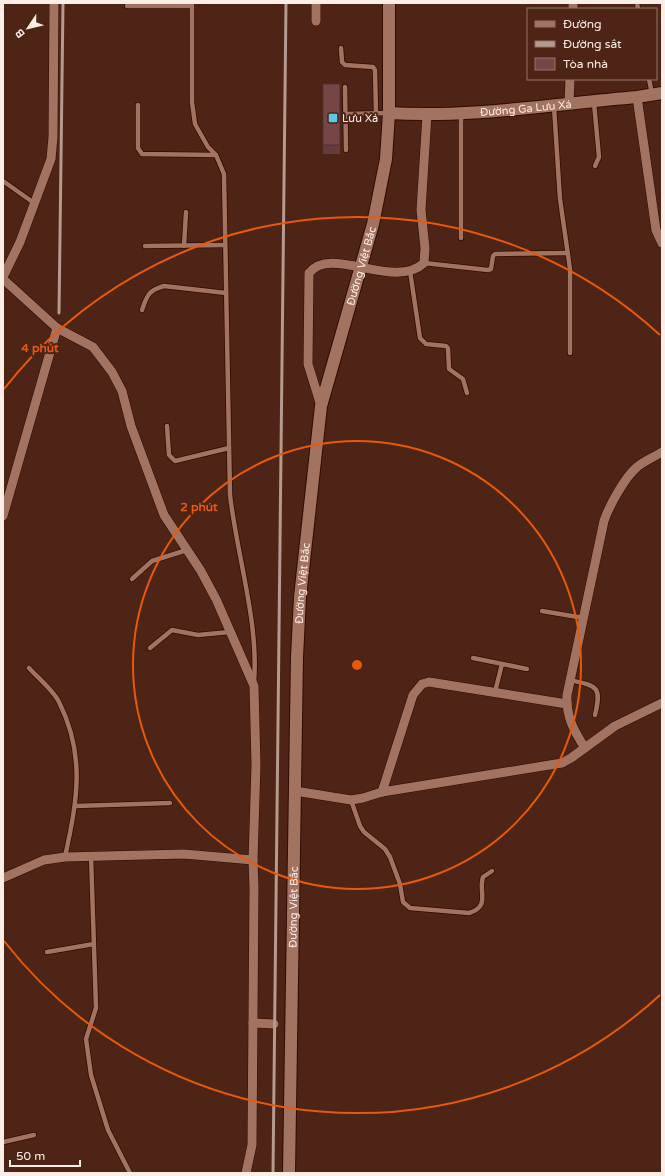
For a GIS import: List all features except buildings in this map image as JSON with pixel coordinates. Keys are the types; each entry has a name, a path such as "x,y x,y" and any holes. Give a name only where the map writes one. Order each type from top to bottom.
{"main road":[{"name":"Đường Việt Bắc","path":"289,1173 297,657 300,597 321,406 381,189 386,159 389,113 389,3"},
{"name":"Đường Ga Lưu Xá","path":"389,113 427,115 461,113 637,97 657,93"}],"street":[{"path":"54,3 53,136 51,159 20,242 3,278 57,328 94,347 112,372 122,392 131,426 164,515 201,571 254,686 256,765 253,860 252,1145 246,1173"},
{"path":"316,3 316,21"},
{"path":"569,103 570,80"},
{"path":"637,97 656,230 662,243"},
{"path":"321,406 308,364 309,273 312,268 324,263 392,272 410,270 424,264 425,248 421,210 427,115"},
{"path":"3,516 57,328"},
{"path":"585,748 572,726 567,704 570,680 607,513 630,474 643,463 662,452"},
{"path":"382,792 413,695 422,684 429,682 567,704"},
{"path":"295,791 351,800 382,792 562,763 615,726 662,703"},
{"path":"3,878 44,860 65,857 184,854 253,860"},
{"path":"253,1023 274,1024"}],"lane":[{"path":"127,6 192,4 192,102 195,124 208,147 216,155 224,174 230,496 233,524 256,649 254,686"},
{"path":"341,48 342,62 345,65 373,67 375,70 376,113"},
{"path":"650,80 657,93"},
{"path":"345,86 346,150"},
{"path":"594,101 599,157 595,166"},
{"path":"554,105 560,199 570,269 570,353"},
{"path":"138,106 138,148 142,154 216,155"},
{"path":"346,114 389,113"},
{"path":"461,113 461,238"},
{"path":"3,181 34,203"},
{"path":"184,246 186,212"},
{"path":"145,246 225,245"},
{"path":"424,264 488,270 491,269 493,256 495,254 568,253"},
{"path":"410,270 420,338 426,344 446,346 448,348 449,369 463,379 467,393"},
{"path":"142,310 149,293 154,289 164,286 226,293"},
{"path":"167,426 169,455 174,460 229,448"},
{"path":"132,579 152,561 187,550"},
{"path":"542,611 584,618"},
{"path":"150,648 172,630 198,635 230,632"},
{"path":"473,658 527,669"},
{"path":"495,692 502,664"},
{"path":"29,668 59,701 75,747 76,806 65,857"},
{"path":"570,680 592,685 596,689 599,701 595,715"},
{"path":"351,800 360,826 385,849 390,857 400,884 403,902 410,908 469,913 474,911 483,901 483,876 492,871"},
{"path":"76,806 170,803"},
{"path":"91,856 96,1008 86,1039 91,1075 108,1130 130,1173"},
{"path":"47,952 94,944"},
{"path":"3,1142 34,1135"}],"railway":[{"path":"59,313 63,3"},
{"path":"273,1173 286,3"}],"place":[{"name":"Lưu Xá","path":"333,118"}]}
